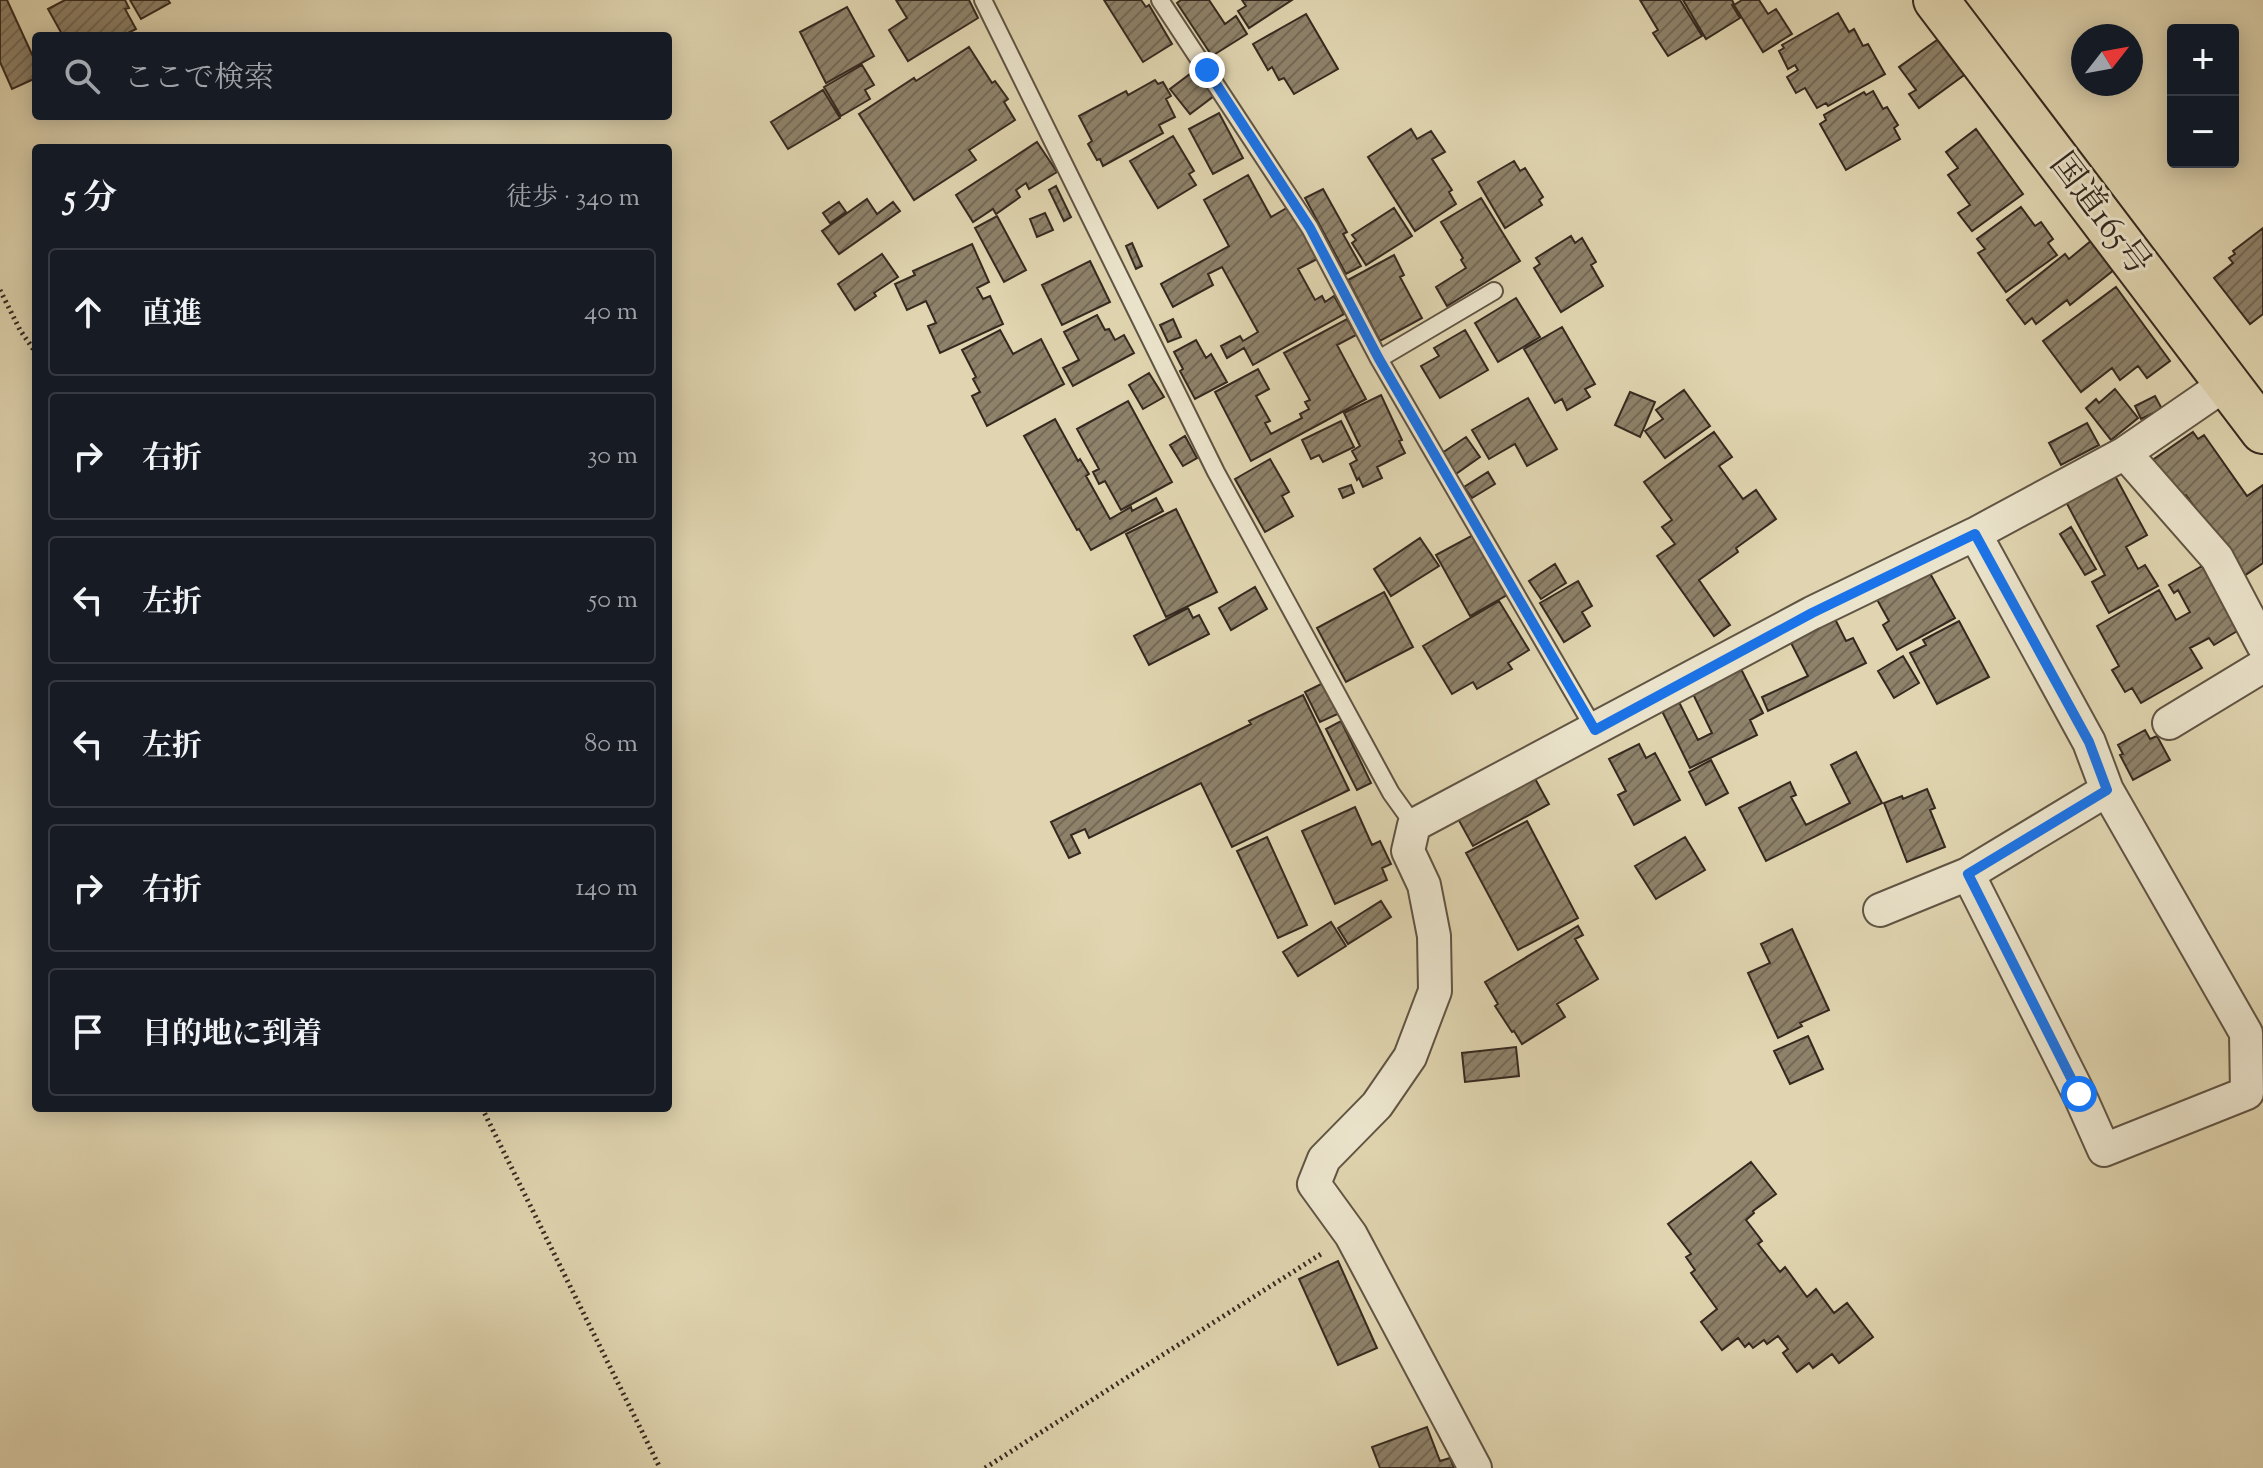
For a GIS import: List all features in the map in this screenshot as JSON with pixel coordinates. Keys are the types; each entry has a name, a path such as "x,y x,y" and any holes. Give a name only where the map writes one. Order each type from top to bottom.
{"highway":[{"name":"国道165号","path":"1936,0 2263,431"}],"street":[{"path":"1475,1468 1351,1235 1314,1184 1324,1159 1377,1105 1410,1057 1435,991 1434,936 1424,885 1408,851 1414,825 1812,613 1975,534 2125,453 2227,383"},
{"path":"2125,453 2217,558 2263,645"},
{"path":"1968,874 2104,1150 2247,1093 2246,1033 2107,790 2089,742 1975,534"},
{"path":"2169,723 2263,666"},
{"path":"1880,910 1968,874 2107,790"}],"lane":[{"path":"983,0 1216,472 1391,793 1414,825"},
{"path":"1160,0 1310,228 1379,359 1595,730"},
{"path":"1379,359 1494,291"}],"path":[{"path":"0,290 32,347"},
{"path":"484,1112 660,1468"},
{"path":"985,1468 1351,1235"}],"building":[{"path":"0,0 7,0 32,54 32,80 12,89 0,62"},
{"path":"65,0 125,0 129,8 125,9 136,29 130,32 61,32 48,9"},
{"path":"130,0 168,0 170,3 141,19"},
{"path":"896,0 969,0 978,18 908,61 889,30 907,18"},
{"path":"1104,0 1141,0 1146,7 1149,5 1172,44 1143,62"},
{"path":"1181,0 1209,0 1225,24 1236,16 1247,34 1212,56 1177,3"},
{"path":"1242,0 1292,0 1249,28 1238,11 1246,6"},
{"path":"1640,0 1680,0 1702,36 1668,56 1653,33 1658,30"},
{"path":"1683,0 1732,0 1740,18 1706,39"},
{"path":"1742,0 1759,0 1768,14 1776,9 1792,34 1763,52 1734,5"},
{"path":"847,7 874,56 826,83 800,32"},
{"path":"1838,13 1849,32 1854,29 1863,46 1868,44 1885,74 1828,106 1826,103 1817,108 1805,88 1796,93 1787,77 1798,70 1795,65 1788,69 1779,51 1784,48 1782,45"},
{"path":"1306,14 1338,69 1294,94 1284,78 1279,80 1272,67 1268,70 1253,44"},
{"path":"1947,33 1967,73 1919,108 1909,94 1916,90 1899,67"},
{"path":"969,47 992,83 995,81 1008,99 1004,102 1015,120 969,150 976,160 914,200 859,114"},
{"path":"862,65 874,85 865,90 870,99 841,116 824,87"},
{"path":"1198,68 1218,93 1190,114 1170,89"},
{"path":"1155,80 1158,84 1163,82 1171,96 1166,99 1175,117 1159,125 1163,133 1103,166 1088,144 1092,141 1079,116 1126,91 1128,95"},
{"path":"823,90 840,118 788,149 771,122"},
{"path":"1873,91 1883,109 1887,107 1898,125 1894,128 1900,139 1846,170 1820,124 1826,120 1824,115 1864,92 1866,95"},
{"path":"1219,113 1243,158 1213,174 1189,129"},
{"path":"1411,129 1417,139 1431,131 1445,152 1432,159 1452,190 1449,192 1456,204 1415,231 1368,157"},
{"path":"1976,129 2023,194 1972,231 1958,213 1970,205 1948,175 1958,168 1946,152"},
{"path":"1173,136 1194,171 1189,174 1196,185 1158,208 1130,161"},
{"path":"1037,142 1057,172 1029,189 1026,183 1016,190 1020,197 996,214 993,209 973,222 956,195"},
{"path":"1514,161 1520,171 1525,168 1543,197 1539,200 1542,205 1505,228 1478,182"},
{"path":"1248,175 1271,217 1290,206 1319,258 1298,269 1315,300 1322,296 1325,302 1334,296 1344,314 1253,365 1244,348 1227,358 1221,346 1240,336 1243,341 1258,332 1222,267 1208,274 1213,285 1173,307 1161,284 1229,246 1204,200"},
{"path":"1056,186 1071,217 1064,221 1049,190"},
{"path":"1323,189 1347,232 1343,234 1361,266 1346,274 1305,198"},
{"path":"1481,198 1520,261 1447,306 1436,287 1466,268 1441,222"},
{"path":"867,199 877,214 893,202 900,211 839,254 822,231"},
{"path":"839,202 846,212 830,223 823,213"},
{"path":"2021,207 2035,226 2041,222 2053,239 2048,243 2057,255 2006,292 1978,253 1985,249 1977,239"},
{"path":"1394,208 1412,236 1366,265 1352,243 1356,240 1352,235"},
{"path":"1045,213 1053,230 1037,237 1030,219"},
{"path":"997,216 1026,270 1004,282 975,228"},
{"path":"2263,228 2263,314 2250,324 2214,278 2233,263 2229,258 2235,254 2233,251"},
{"path":"1571,236 1575,243 1582,238 1596,262 1591,265 1603,286 1561,312 1534,268 1540,264 1536,258"},
{"path":"2092,240 2115,269 2070,305 2067,300 2036,324 2032,318 2025,324 2007,300 2065,254 2069,259"},
{"path":"1132,243 1142,266 1136,269 1126,246"},
{"path":"972,244 989,282 977,288 983,299 990,296 1003,324 940,353 928,326 936,323 926,301 907,310 895,284 915,275 913,271"},
{"path":"882,254 898,277 855,310 838,284"},
{"path":"1394,255 1404,275 1400,277 1422,318 1380,341 1348,280"},
{"path":"1090,261 1110,302 1062,325 1042,285"},
{"path":"2116,287 2170,361 2147,378 2138,366 2120,380 2112,368 2081,392 2043,341"},
{"path":"1516,298 1540,337 1498,362 1475,323"},
{"path":"1097,315 1115,340 1124,335 1134,353 1073,386 1063,368 1079,360 1064,332"},
{"path":"1173,319 1181,337 1168,342 1160,325"},
{"path":"1347,319 1356,335 1337,345 1366,399 1251,461 1215,392 1258,369 1269,389 1256,396 1270,421 1265,423 1271,434 1302,418 1300,414 1309,409 1305,402 1310,400 1284,353"},
{"path":"1562,327 1595,384 1585,389 1590,397 1567,410 1562,399 1555,403 1524,349"},
{"path":"1000,330 1013,354 1041,339 1064,384 987,426 972,396 980,392 962,350"},
{"path":"1465,330 1488,370 1440,398 1421,366 1439,356 1434,348"},
{"path":"1196,340 1206,358 1211,354 1227,382 1195,399 1174,352"},
{"path":"1149,373 1164,397 1143,409 1129,385"},
{"path":"2115,389 2138,418 2111,440 2086,408 2096,399 2099,403"},
{"path":"1684,390 1710,426 1665,458 1645,431 1663,419 1656,410"},
{"path":"1630,392 1655,402 1640,437 1615,425"},
{"path":"1381,395 1405,453 1377,467 1382,478 1363,487 1350,464 1357,460 1352,451 1360,446 1344,413"},
{"path":"2155,396 2162,409 2141,419 2135,406"},
{"path":"1528,398 1557,449 1527,466 1515,444 1489,459 1472,430"},
{"path":"1128,401 1172,482 1121,510 1105,481 1099,484 1093,472 1099,469 1077,429"},
{"path":"1055,419 1078,461 1080,459 1089,474 1086,476 1110,519 1156,498 1163,511 1091,550 1024,436"},
{"path":"1341,421 1354,447 1323,462 1319,455 1311,459 1302,440"},
{"path":"2087,423 2099,445 2061,465 2049,443"},
{"path":"1714,432 1732,457 1719,466 1743,499 1756,490 1776,519 1699,580 1730,625 1714,636 1657,556 1675,544 1662,527 1672,520 1644,482"},
{"path":"2193,432 2198,439 2204,435 2247,496 2263,485 2263,563 2244,576 2186,495 2178,500 2151,461"},
{"path":"1185,436 1197,458 1183,466 1170,445"},
{"path":"1466,437 1480,457 1453,476 1439,455"},
{"path":"1270,459 1289,492 1282,496 1293,516 1265,532 1235,479"},
{"path":"1488,472 1495,484 1472,498 1464,487"},
{"path":"2114,474 2147,535 2126,547 2138,569 2145,565 2158,586 2109,613 2092,582 2105,575 2065,500"},
{"path":"1351,485 1354,493 1343,498 1339,489"},
{"path":"1176,509 1217,592 1166,617 1126,534"},
{"path":"2071,527 2096,569 2085,575 2060,534"},
{"path":"1473,535 1507,595 1470,616 1436,555"},
{"path":"1420,538 1439,566 1391,596 1374,569"},
{"path":"1555,564 1566,583 1541,599 1529,581"},
{"path":"2202,566 2239,630 2214,645 2209,638 2190,648 2202,668 2141,703 2132,688 2125,692 2112,670 2119,666 2097,626 2159,590 2176,620 2190,612 2178,590 2174,593 2169,585"},
{"path":"1927,568 1955,618 1897,650 1883,625 1889,621 1875,596"},
{"path":"1578,581 1592,606 1582,612 1590,626 1564,642 1540,603"},
{"path":"1255,587 1267,609 1231,630 1219,608"},
{"path":"1384,592 1413,647 1346,682 1317,628"},
{"path":"1499,601 1529,650 1508,663 1512,669 1477,689 1473,682 1452,694 1423,646"},
{"path":"1188,608 1193,618 1199,615 1209,634 1149,665 1134,636"},
{"path":"1835,619 1846,641 1853,638 1866,663 1768,711 1762,697 1808,676 1790,641"},
{"path":"1959,621 1989,677 1937,704 1910,653 1926,645 1923,640"},
{"path":"1903,656 1919,683 1894,698 1878,671"},
{"path":"1741,669 1763,713 1750,720 1757,735 1690,768 1660,707 1677,698 1698,740 1712,733 1693,694"},
{"path":"1327,681 1342,712 1320,722 1305,692"},
{"path":"1303,695 1349,790 1232,847 1201,783 1089,838 1085,829 1071,835 1080,853 1069,858 1051,822 1251,724 1249,721"},
{"path":"1341,721 1371,783 1357,790 1326,729"},
{"path":"2145,730 2150,739 2157,736 2170,760 2133,780 2118,745"},
{"path":"1639,744 1646,758 1655,753 1680,800 1634,825 1618,795 1626,791 1609,759"},
{"path":"1856,752 1882,803 1766,861 1739,808 1790,782 1796,795 1791,797 1806,825 1850,803 1831,765"},
{"path":"1711,760 1728,793 1706,805 1689,772"},
{"path":"1533,775 1549,804 1473,846 1457,817"},
{"path":"1927,789 1935,808 1930,810 1945,847 1907,862 1884,803"},
{"path":"1355,807 1372,845 1380,841 1391,864 1382,868 1387,880 1335,904 1302,831"},
{"path":"1527,821 1578,918 1518,950 1466,853"},
{"path":"1267,837 1307,925 1278,938 1237,851"},
{"path":"1685,837 1705,870 1656,899 1635,866"},
{"path":"1381,901 1391,917 1348,944 1338,928"},
{"path":"1331,922 1346,946 1298,976 1283,952"},
{"path":"1578,926 1583,935 1575,939 1598,979 1557,1004 1565,1017 1522,1044 1495,1006 1498,1004 1485,982"},
{"path":"1792,929 1829,1010 1800,1023 1802,1026 1778,1038 1748,973 1770,963 1761,944"},
{"path":"1808,1036 1823,1069 1790,1084 1774,1051"},
{"path":"1516,1047 1519,1076 1465,1082 1462,1053"},
{"path":"1751,1162 1776,1194 1746,1220 1762,1241 1758,1244 1780,1272 1785,1267 1807,1297 1816,1289 1834,1313 1847,1303 1873,1337 1839,1363 1832,1354 1813,1368 1809,1363 1797,1372 1783,1353 1788,1349 1778,1336 1767,1344 1764,1340 1753,1348 1749,1343 1745,1347 1738,1338 1722,1350 1701,1322 1717,1309 1691,1273 1695,1270 1686,1257 1691,1254 1668,1224"},
{"path":"1338,1261 1377,1348 1338,1365 1299,1279"},
{"path":"1427,1427 1440,1461 1450,1458 1454,1468 1380,1468 1372,1447"}],"route":[{"path":"1207,70 1310,228 1379,359 1595,730 1812,613 1975,534 2089,742 2107,790 1968,874 2079,1094"}]}
